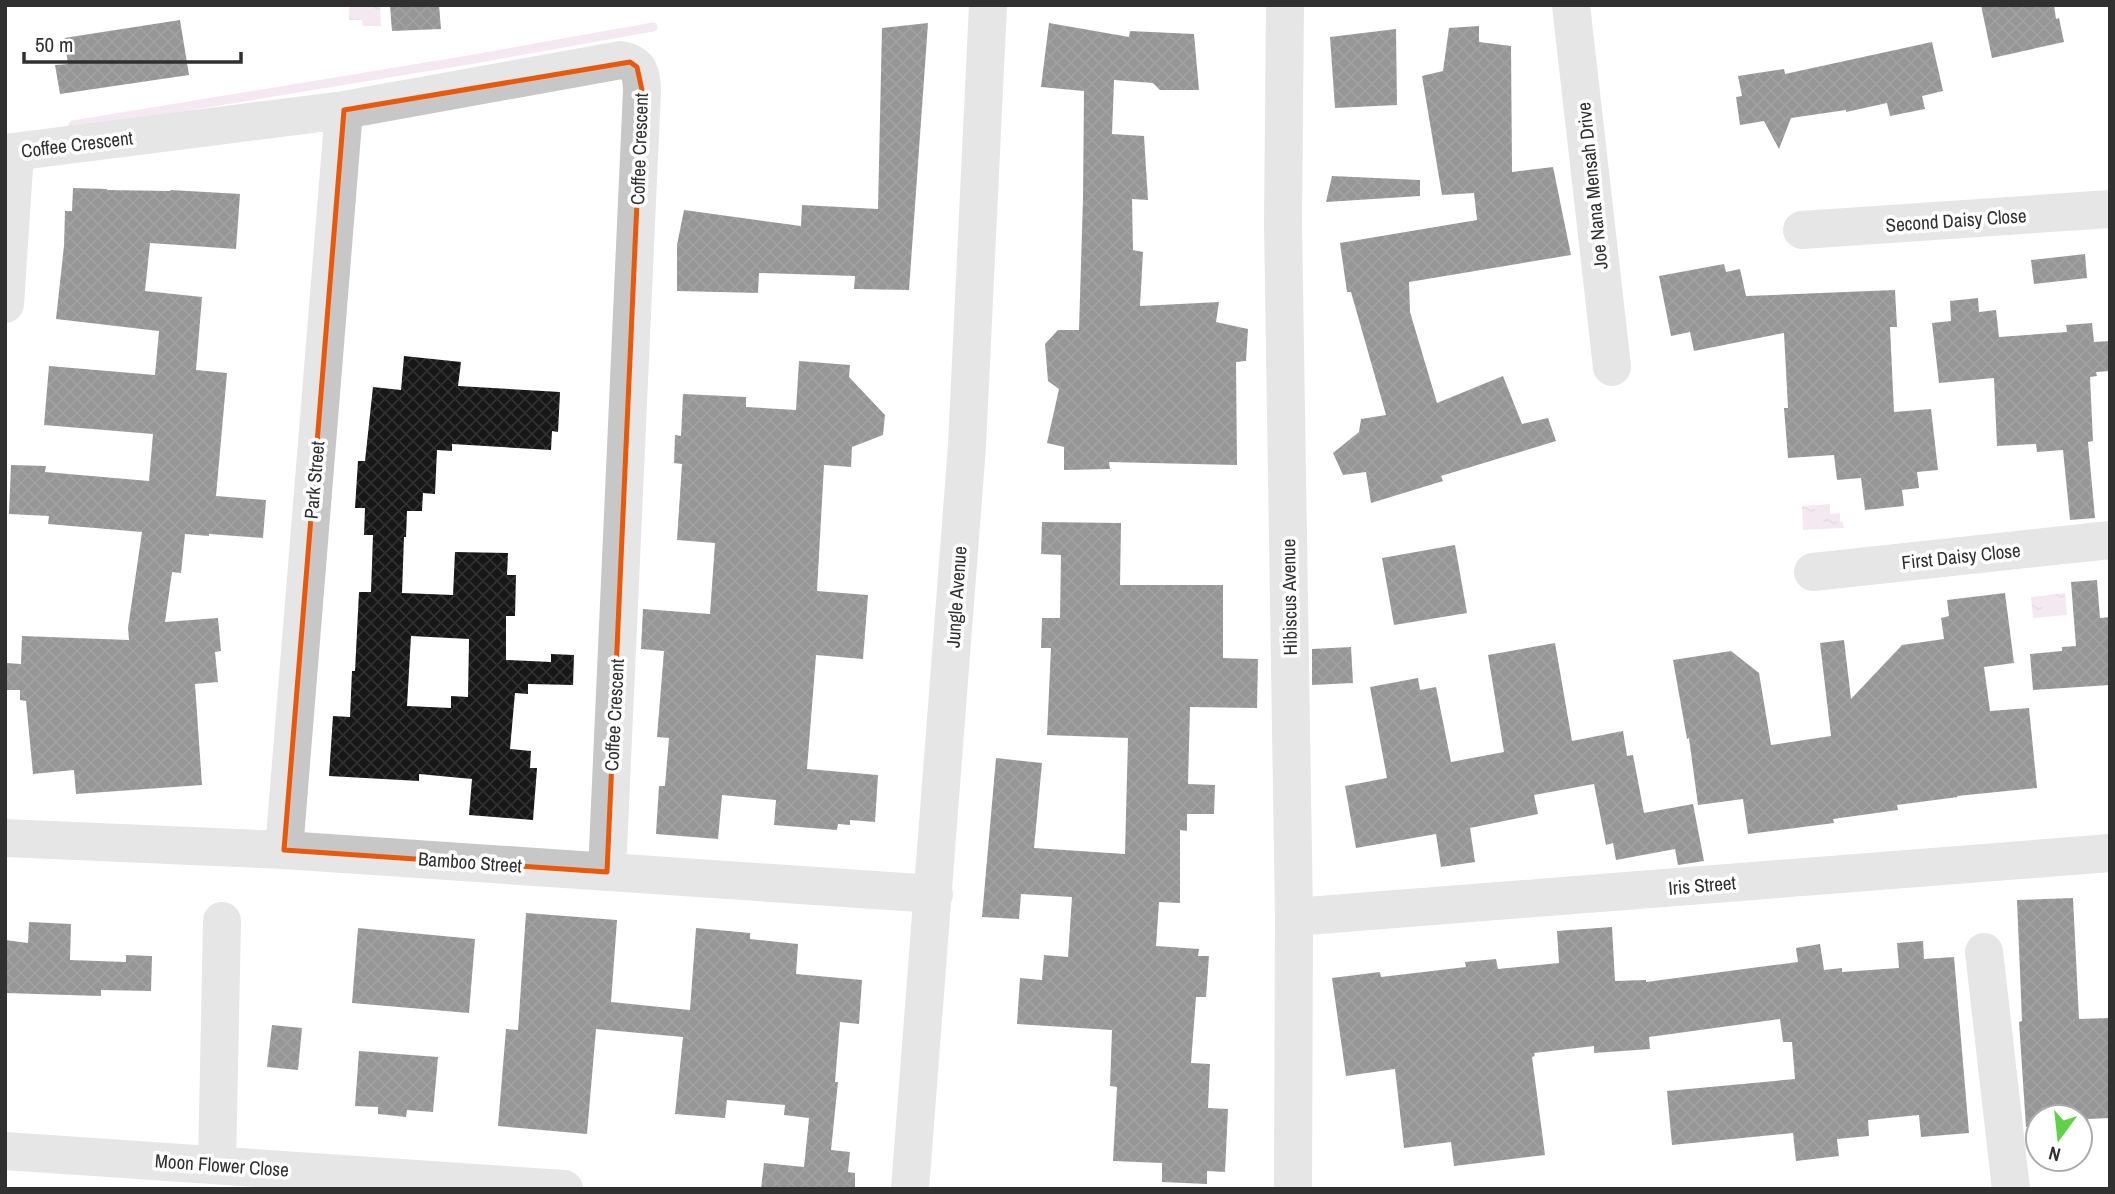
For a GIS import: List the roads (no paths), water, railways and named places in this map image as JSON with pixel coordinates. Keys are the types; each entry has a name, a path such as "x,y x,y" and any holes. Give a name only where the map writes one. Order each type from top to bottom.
{"street":[{"name":"Jungle Avenue","path":"910,1189 967,446 988,5"},
{"name":"Hibiscus Avenue","path":"1285,5 1283,223 1294,917 1293,1189"},
{"name":"Joe Nana Mensah Drive","path":"1571,5 1612,367"},
{"name":"Coffee Crescent","path":"10,153 344,110 621,60 637,67 642,90 607,872"},
{"name":"Park Street","path":"284,850 344,110"},
{"path":"5,304 10,153"},
{"name":"Second Daisy Close","path":"1802,230 2110,209"},
{"name":"First Daisy Close","path":"1812,572 2110,540"},
{"name":"Bamboo Street","path":"5,838 284,850 934,894"},
{"name":"Iris Street","path":"1294,917 2110,853"},
{"path":"218,1165 222,921"},
{"path":"1984,952 2011,1189"},
{"name":"Moon Flower Close","path":"5,1151 564,1189"}],"water":[{"path":"349,5 380,5 381,26 363,26 362,20 349,20"},
{"path":"1830,504 1830,514 1840,513 1844,528 1803,530 1802,506"},
{"path":"2065,593 2067,615 2033,618 2031,597"}],"waterway":[{"path":"73,125 653,27"}]}
